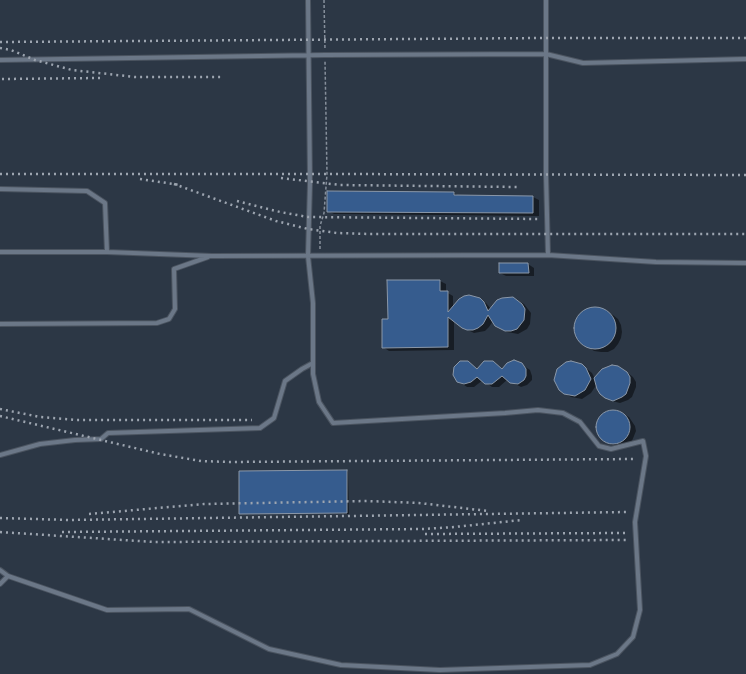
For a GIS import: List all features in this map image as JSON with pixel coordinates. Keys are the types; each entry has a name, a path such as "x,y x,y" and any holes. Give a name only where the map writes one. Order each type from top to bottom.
{"lane":[{"path":"0,570 8,576 107,610 189,609 269,649 341,665 440,670 590,665 617,654 633,637 640,610 635,522 646,456 643,441 611,449 599,446 580,422 564,413 538,410 333,423 320,402 313,374 313,302 308,256 310,183 310,56 308,0"},
{"path":"546,0 546,174 548,255"},
{"path":"0,60 325,55 546,54 583,63 746,59"},
{"path":"0,189 87,191 105,203 107,252"},
{"path":"0,252 107,252 212,256 548,255 656,262 746,264"},
{"path":"0,324 157,323 169,319 175,309 174,269 212,256"},
{"path":"0,455 40,444 101,439 108,433 260,428 274,418 284,381 313,363"},
{"path":"0,584 8,576"}],"path":[{"path":"320,256 320,226 324,213 326,174 324,0"}],"building":[{"path":"327,191 454,192 454,195 533,196 533,213 327,212"},
{"path":"499,263 528,263 529,273 499,273"},
{"path":"387,280 440,280 440,291 448,291 448,312 459,299 464,296 469,295 480,298 484,302 488,311 497,300 513,297 522,304 525,309 524,320 517,329 505,331 495,326 488,315 483,324 478,328 467,330 448,317 448,347 382,348 382,319 388,319"},
{"path":"591,307 599,307 607,310 613,316 616,328 613,340 607,346 599,349 591,349 583,346 577,340 574,332 574,324 577,316 583,310"},
{"path":"514,360 522,363 526,369 526,376 524,380 518,384 510,383 502,376 492,384 485,384 477,377 471,382 464,384 457,382 453,375 454,367 460,361 468,361 477,369 484,361 493,361 502,369 507,363"},
{"path":"571,361 582,364 586,368 591,379 585,390 575,396 564,394 559,390 554,380 557,369 566,362"},
{"path":"612,365 618,366 627,372 630,377 630,383 626,394 613,401 600,394 594,378 602,369"},
{"path":"610,410 616,410 620,411 627,417 630,427 629,434 623,441 616,444 610,444 606,443 599,437 596,430 596,424 597,420 603,413"},
{"path":"347,470 347,513 239,514 239,471"}],"railway":[{"path":"0,42 746,38"},
{"path":"0,48 11,50 35,60 72,70 135,77 222,77"},
{"path":"2,79 100,78"},
{"path":"0,174 746,175"},
{"path":"281,178 340,185 517,187"},
{"path":"140,179 180,185"},
{"path":"174,184 276,221 308,229 337,233 746,234"},
{"path":"237,201 280,212 308,217 538,219"},
{"path":"0,409 40,417 77,420 252,420"},
{"path":"0,416 160,454 201,461 633,459"},
{"path":"89,514 204,504 367,501 419,503 488,511"},
{"path":"0,518 69,520 627,512"},
{"path":"62,532 423,529 522,520"},
{"path":"0,532 154,542 626,540"},
{"path":"425,534 626,533"}]}
